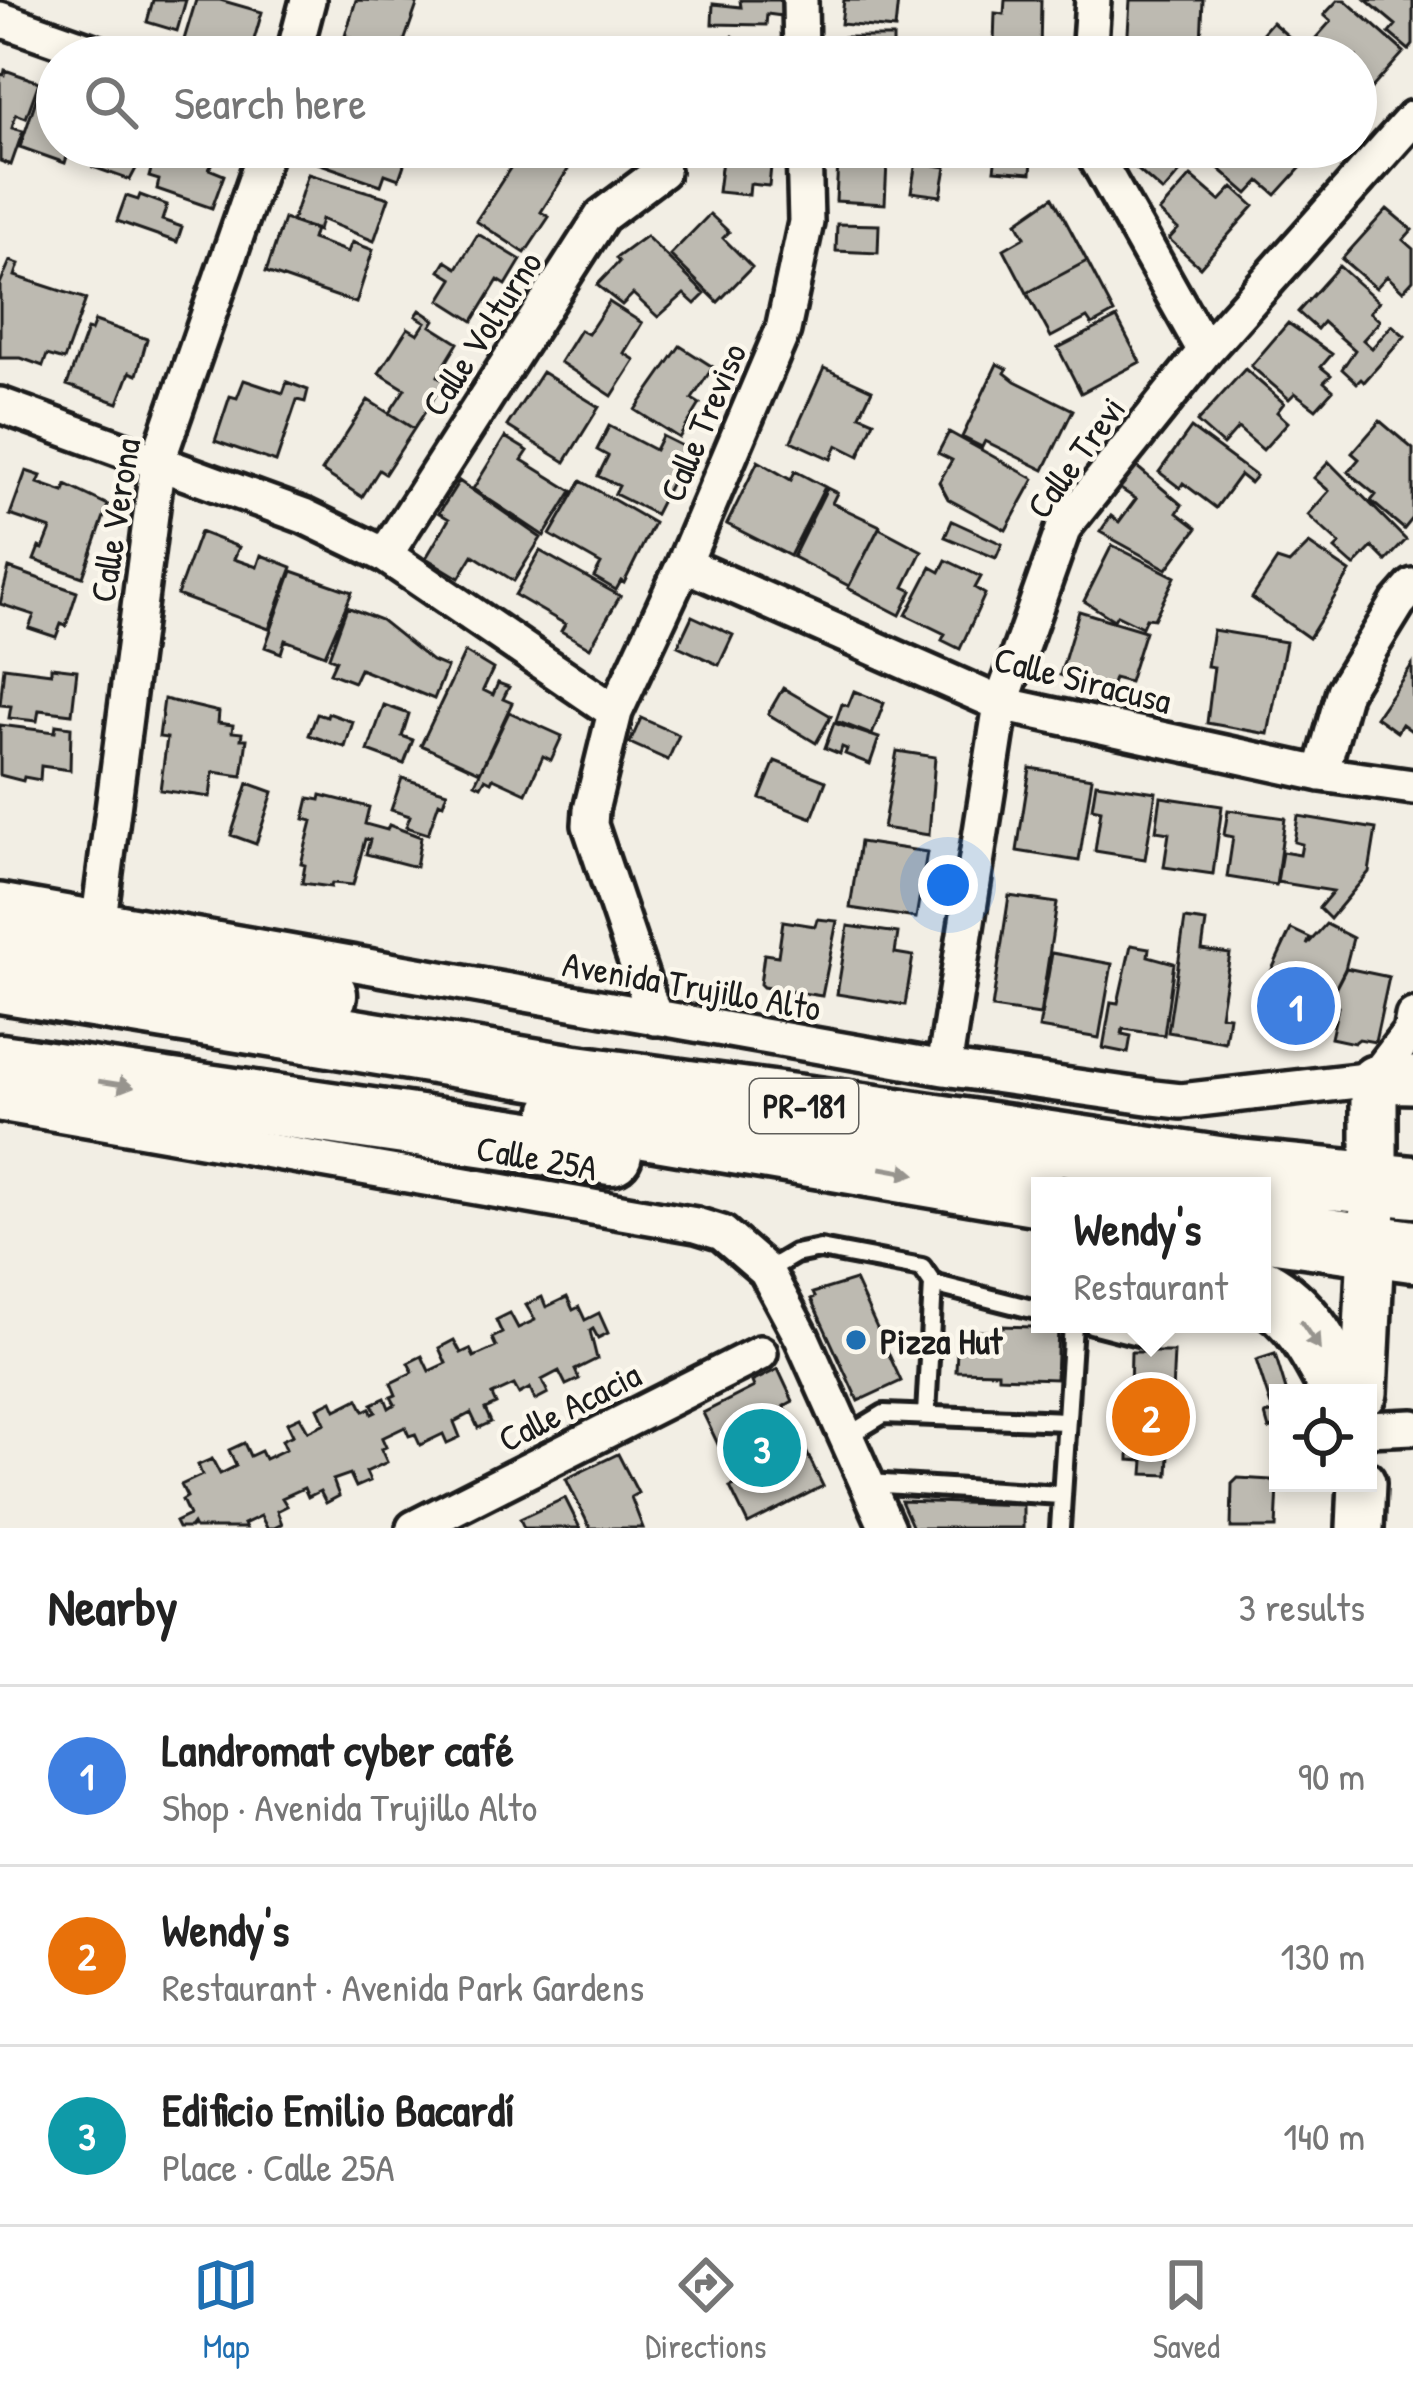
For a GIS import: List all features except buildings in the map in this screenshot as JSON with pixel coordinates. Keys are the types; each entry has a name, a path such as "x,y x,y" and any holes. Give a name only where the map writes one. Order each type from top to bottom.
{"highway":[{"path":"0,937 666,1057 1088,1122 1238,1170"},
{"name":"PR-181","path":"0,982 818,1157 1031,1194"},
{"name":"PR-181","path":"0,1021 1394,1186"},
{"path":"0,1065 671,1162 818,1157"},
{"path":"977,1185 1031,1210"},
{"path":"1271,1231 1392,1249"},
{"path":"1271,1296 1309,1330 1338,1384"}],"street":[{"path":"299,36 308,0"},
{"path":"800,0 801,36"},
{"path":"1090,36 1093,0"},
{"path":"0,20 47,36"},
{"name":"Calle Trevi","path":"1377,158 1413,118"},
{"name":"Calle Verona","path":"99,919 158,460 260,168"},
{"name":"Calle Treviso","path":"655,1018 590,824 615,712 784,330 806,221 805,168"},
{"path":"1102,168 1205,351"},
{"name":"Calle Trevi","path":"944,1068 1001,704 1064,527 1205,351 1368,168"},
{"name":"Calle Volturno","path":"385,555 602,216 662,171"},
{"path":"0,405 304,515 385,555 615,712"},
{"name":"Calle Siracusa","path":"684,564 1001,704 1321,774 1413,788"},
{"path":"1321,774 1344,691 1413,586"},
{"name":"Avenida Trujillo Alto","path":"0,901 944,1068 1181,1101 1394,1079"},
{"path":"1366,1384 1392,1249 1394,1079 1413,1016"},
{"name":"Calle 25A","path":"0,1104 722,1233 766,1271 802,1338 887,1528"},
{"name":"Calle Acacia","path":"414,1528 760,1353"},
{"path":"1377,1429 1413,1427"},
{"path":"1360,1528 1361,1492"}],"lane":[{"path":"766,1271 796,1254 820,1249 922,1268 933,1283 1031,1309"},
{"path":"926,1415 933,1283"},
{"path":"1060,1528 1072,1333"},
{"path":"1125,1333 1148,1339"},
{"path":"846,1437 884,1414 1066,1421"},
{"path":"867,1484 1061,1496"}],"place":[{"name":"Landromat cyber café","path":"1296,1006"},
{"name":"Pizza Hut","path":"856,1340"},
{"name":"Wendy's","path":"1151,1417"},
{"name":"Edificio Emilio Bacardí","path":"762,1448"}]}
